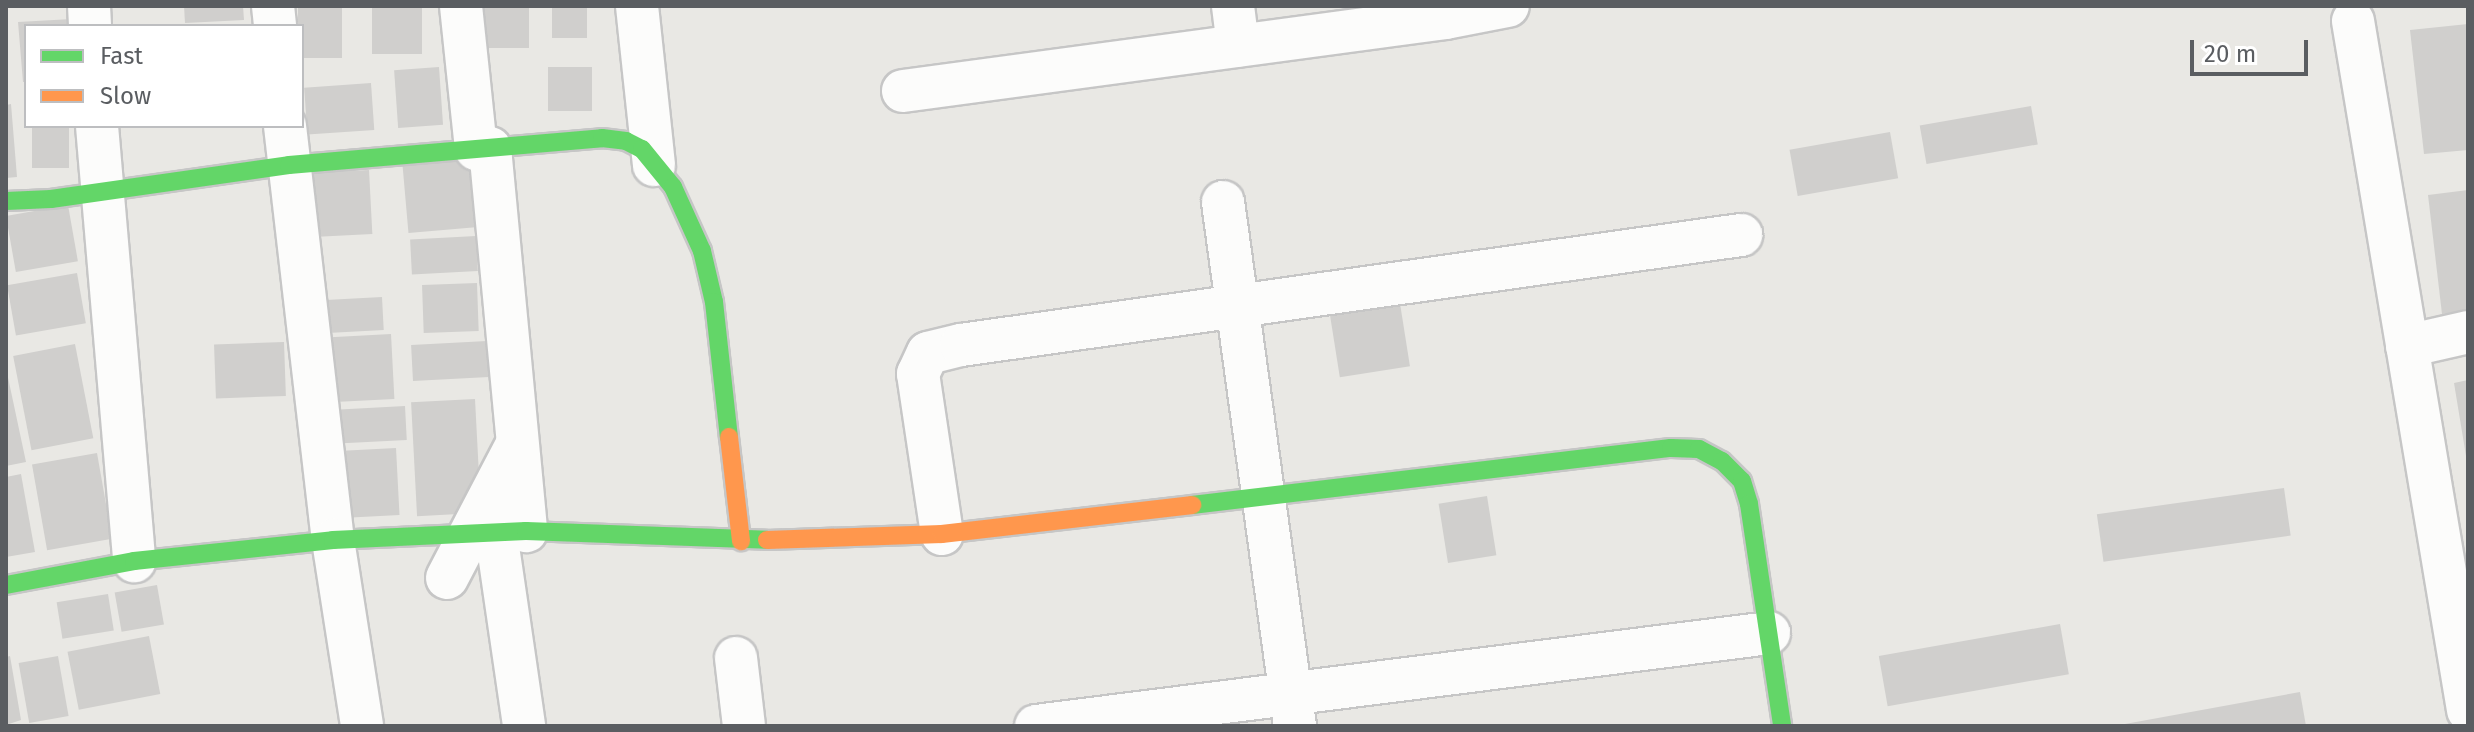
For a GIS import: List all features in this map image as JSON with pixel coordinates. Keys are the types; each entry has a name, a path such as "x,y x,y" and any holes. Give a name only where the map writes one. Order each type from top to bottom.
{"street":[{"path":"461,6 483,148 517,444 498,533 524,726"},
{"path":"637,6 654,165"},
{"path":"903,91 1235,26 1508,6"},
{"path":"2353,21 2407,346 2456,561 2468,710"},
{"path":"97,128 134,561"},
{"path":"6,201 102,192 287,146 483,148 602,138 626,141 642,149 679,198 702,251 714,302 741,541"},
{"path":"287,146 333,540 362,726"},
{"path":"1223,202 1240,306 1293,710"},
{"path":"942,534 918,374 928,353 1741,235"},
{"path":"2407,346 2468,332"},
{"path":"6,585 134,561 333,540 498,533 741,541 942,534 1671,448 1699,449 1722,461 1742,481 1749,504 1782,726"},
{"path":"447,578 498,533"},
{"path":"1036,726 1293,710 1769,633"},
{"path":"736,658 744,726"}],"building":[{"path":"184,6 243,6 244,20 185,23"},
{"path":"298,6 342,6 342,58 304,58 304,24 298,24"},
{"path":"372,6 422,6 422,54 372,54"},
{"path":"472,6 529,6 529,48 472,48"},
{"path":"552,6 587,6 587,38 552,38"},
{"path":"72,19 72,24 24,24 24,82 23,82 18,22"},
{"path":"2468,24 2468,150 2424,154 2410,30"},
{"path":"439,67 443,125 398,128 394,70"},
{"path":"548,67 592,67 592,111 548,111"},
{"path":"371,83 374,130 307,135 304,88"},
{"path":"11,104 17,177 6,178 6,105"},
{"path":"2031,106 2038,144 1926,164 1920,126"},
{"path":"32,128 69,128 69,168 32,168"},
{"path":"1890,132 1898,178 1798,196 1790,150"},
{"path":"475,156 481,227 408,233 402,162"},
{"path":"369,170 372,234 298,238 295,174"},
{"path":"2468,190 2468,310 2442,314 2428,195"},
{"path":"68,205 78,261 16,272 6,216"},
{"path":"476,236 478,271 412,274 410,239"},
{"path":"77,273 86,323 16,336 7,285"},
{"path":"477,283 479,331 424,333 422,285"},
{"path":"382,297 384,330 323,333 321,300"},
{"path":"1399,297 1410,366 1340,377 1329,308"},
{"path":"391,334 394,399 324,403 321,338"},
{"path":"487,341 489,377 413,381 411,345"},
{"path":"284,342 286,396 216,398 214,344"},
{"path":"75,344 93,438 31,450 13,356"},
{"path":"6,368 26,462 6,466"},
{"path":"2468,380 2468,456 2466,456 2454,383"},
{"path":"475,399 481,513 417,516 411,402"},
{"path":"405,406 407,440 323,444 321,410"},
{"path":"396,448 400,515 342,518 338,451"},
{"path":"97,453 112,539 47,550 32,464"},
{"path":"21,474 35,552 6,557 6,477"},
{"path":"2284,488 2291,536 2104,562 2097,514"},
{"path":"1487,496 1496,555 1448,563 1439,504"},
{"path":"157,585 164,624 122,632 115,592"},
{"path":"108,594 114,631 62,639 57,602"},
{"path":"2060,624 2069,674 1888,706 1879,656"},
{"path":"149,636 160,694 79,710 68,652"},
{"path":"10,656 21,720 6,725 6,657"},
{"path":"58,656 69,716 29,723 19,663"},
{"path":"2300,692 2306,726 2125,726 2125,724"}],"traffic: fast":[{"path":"6,201 51,199 289,165 602,138 626,141 642,149 673,187 702,251 714,302 729,437"},
{"path":"1192,505 1671,448 1699,449 1722,461 1742,481 1749,504 1782,726"},
{"path":"6,585 134,561 333,540 526,531 767,540"}],"traffic: slow":[{"path":"729,437 741,541"},
{"path":"767,540 942,534 1192,505"}]}
